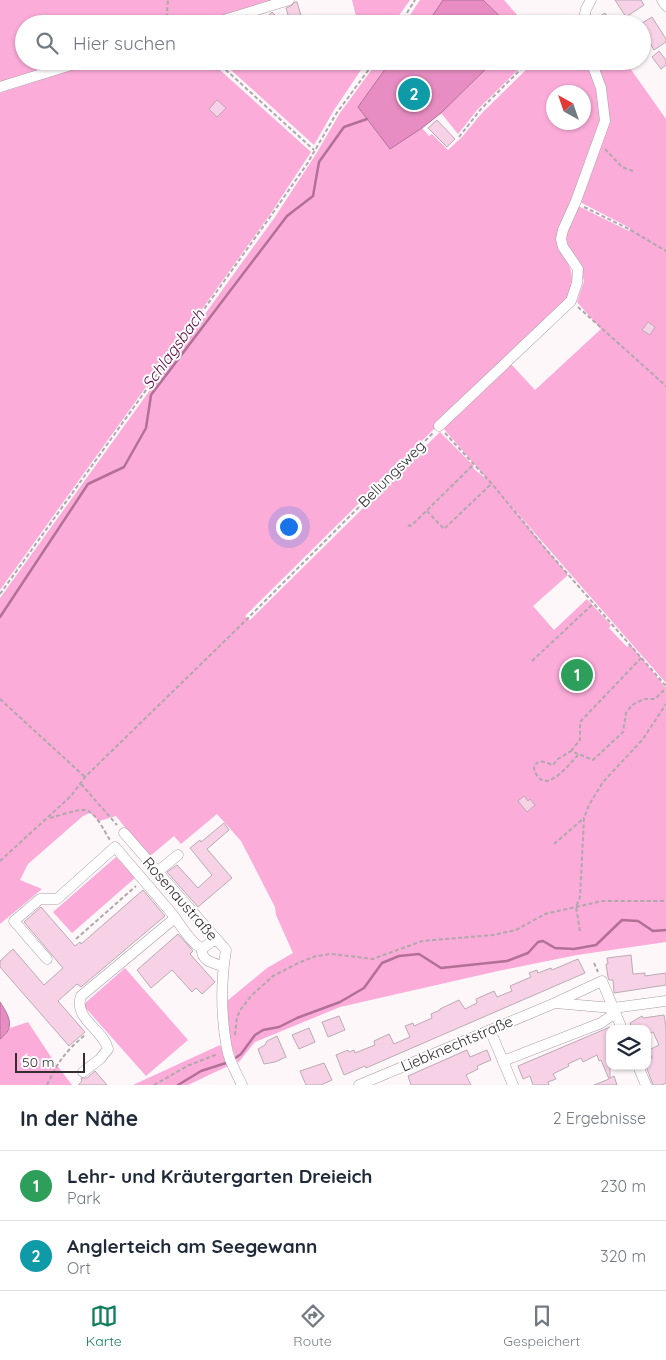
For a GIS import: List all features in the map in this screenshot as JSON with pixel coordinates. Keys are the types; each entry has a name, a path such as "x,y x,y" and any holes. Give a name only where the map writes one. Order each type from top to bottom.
{"street":[{"path":"240,15 289,0"},
{"path":"662,0 666,6"},
{"path":"585,15 588,1"},
{"path":"0,87 55,70"},
{"path":"439,426 571,301 577,282 578,269 563,247 561,239 605,121 601,88 594,70"},
{"name":"Rosenaustraße","path":"124,833 226,950 223,966 227,1049 242,1085"},
{"path":"47,960 14,922 40,899 57,899 115,847 196,945 202,949"},
{"path":"157,872 178,855"},
{"path":"83,1072 100,1059 108,1049 106,1042 80,1012 78,1004 81,996 175,918"},
{"path":"218,941 212,942 202,949 201,954 204,959 211,963 223,966"},
{"name":"Liebknechtstraße","path":"359,1085 376,1082 602,981 613,1008"},
{"name":"Liebknechtstraße","path":"554,1003 613,1008 666,1002"},
{"path":"613,1008 620,1025"},
{"path":"503,1061 601,1022 611,1016 613,1008"},
{"path":"490,1030 514,1085"},
{"path":"640,1070 646,1085"}],"path":[{"path":"167,15 168,0"},
{"path":"406,15 415,0"},
{"path":"226,70 314,151"},
{"path":"0,594 307,164 336,114 368,70"},
{"path":"459,137 482,109 520,70"},
{"path":"596,145 608,150 622,167 633,172"},
{"path":"576,201 580,205 629,229 666,251"},
{"path":"571,301 665,384 666,380"},
{"path":"439,426 492,484 666,687 655,698 644,699 632,705 626,712 623,732 593,760 570,751"},
{"name":"Bellungsweg","path":"0,860 71,796 85,777 238,628 439,426"},
{"path":"408,525 413,524 473,465"},
{"path":"426,511 444,529 492,484"},
{"path":"532,661 594,603"},
{"path":"578,755 559,776 551,780 544,781 540,779 534,770 536,763 543,761 553,765 570,751 580,740 580,722 642,657"},
{"path":"0,699 85,777"},
{"path":"580,931 576,907 580,897 584,818 589,805 603,782 643,739 666,704"},
{"path":"81,783 124,833"},
{"path":"48,818 84,810 97,820 115,847"},
{"path":"554,844 584,818"},
{"path":"76,939 143,880"},
{"path":"154,1085 187,1066 227,1049 234,1039 241,1009 251,996 273,976 316,956 332,954 373,959 422,941 493,935 516,930 546,914 602,901 666,901"},
{"path":"47,1085 67,1050 93,1028"}],"shaded area":[{"path":"0,0 274,0 225,15 15,15 15,70 42,70 0,82"},
{"path":"352,0 410,0 399,15 356,15"},
{"path":"420,0 443,0 433,15 410,15"},
{"path":"443,0 483,0 499,15 433,15"},
{"path":"483,0 504,0 517,15 499,15"},
{"path":"72,70 220,70 311,152 269,216 0,590 0,93"},
{"path":"231,70 361,70 334,110 314,145"},
{"path":"371,70 385,70 358,107 390,149 422,128 429,136 432,134 448,150 526,70 590,70 597,89 600,121 568,228 576,205 629,231 630,228 578,201 608,123 598,70 631,70 666,119 666,683 504,498 568,575 533,606 554,630 587,599 611,625 609,628 627,647 630,644 666,688 666,942 577,955 340,1007 255,1042 238,1063 229,1032 227,1001 267,968 293,953 276,915 275,907 241,841 217,814 181,844 174,836 149,857 116,816 99,821 90,813 83,816 28,864 20,880 42,889 0,924 0,598 275,217 340,113","holes":["564,239 581,271 584,281 577,302 601,329 535,390 511,364 443,428 488,480 474,469 473,465 440,432 250,620 245,616 569,298 572,278 570,268 561,250"]},
{"path":"385,70 485,70 441,113 390,149 358,107"},
{"path":"485,70 518,70 478,109 458,134 441,113"},
{"path":"116,857 135,878 72,933 53,912"},
{"path":"125,968 188,1040 146,1076 83,1005"},
{"path":"0,1002 8,1017 9,1026 8,1031 0,1039"},
{"path":"28,1022 72,1085 0,1085 0,1039 5,1036 10,1028"},
{"path":"220,1045 228,1066 188,1085 133,1085"}],"building":[{"path":"615,0 641,0 644,5 629,15 625,15"},
{"path":"297,2 301,15 288,15 286,8"},
{"path":"651,18 666,39 666,42 654,50 651,45"},
{"path":"659,51 666,60 666,65 661,69 652,57"},
{"path":"217,100 226,108 217,117 209,109"},
{"path":"437,120 455,139 447,147 428,128"},
{"path":"648,322 655,327 650,335 642,330"},
{"path":"524,796 535,805 527,812 518,801"},
{"path":"224,823 229,830 207,849 232,878 198,907 167,872 177,865 198,888 212,875 190,848 200,840 201,842"},
{"path":"143,890 165,916 81,987 77,984 58,1001 85,1032 69,1046 0,967 0,961 13,949 44,985 63,968 24,922 41,907 75,946 80,942 81,944"},
{"path":"178,934 193,951 190,954 215,982 202,994 196,988 192,992 172,970 151,988 137,970"},
{"path":"631,955 633,974 645,973 645,976 666,973 666,985 614,993 613,980 609,980 608,977 607,958"},
{"path":"578,959 585,973 366,1068 365,1066 344,1075 336,1055 348,1050 349,1052 354,1050 355,1053 375,1045 374,1041 389,1034 394,1044 410,1037 405,1026 413,1023 414,1026 432,1018 431,1014 459,1000 465,1009 477,1003 476,999 494,991 497,997 512,991 510,986 531,977 529,973 537,970 538,973 551,968 552,970"},
{"path":"664,1015 666,1027 666,1083 662,1085 653,1085 647,1070 651,1070 651,1049 659,1045 653,1032 651,1033 651,1025 631,1025 630,1023 642,1016 643,1018"},
{"path":"339,1016 345,1030 328,1037 322,1022"},
{"path":"309,1028 315,1042 299,1049 292,1035"},
{"path":"606,1029 606,1070 610,1070 610,1078 614,1076 617,1085 594,1085 609,1079 597,1055 583,1062 581,1058 568,1064 569,1066 553,1074 556,1079 548,1082 549,1085 533,1085 530,1076 523,1079 518,1066"},
{"path":"277,1036 286,1057 264,1064 258,1049 265,1045 267,1041"},
{"path":"467,1050 470,1057 487,1050 491,1060 477,1066 478,1069 466,1075 471,1085 411,1085 408,1076"},
{"path":"324,1063 332,1080 321,1085 306,1085 300,1071"},
{"path":"95,1071 107,1085 78,1085 82,1081 81,1078 87,1078"}],"waterway":[{"name":"Schlagsbach","path":"0,617 88,484 124,467 146,428 151,395 287,216 313,196 319,162 344,127 367,119"},
{"path":"234,1059 241,1054 255,1035 263,1030 279,1027 297,1018 340,1002 364,988 382,963 399,956 419,954 441,968 507,961 528,953 538,942 543,941 555,948 574,949 596,945 622,920 638,921 653,931 666,930"},
{"path":"178,1085 201,1071 229,1062"}],"place":[{"name":"Anglerteich am Seegewann","path":"414,94"},
{"name":"Lehr- und Kräutergarten Dreieich","path":"577,675"}]}
